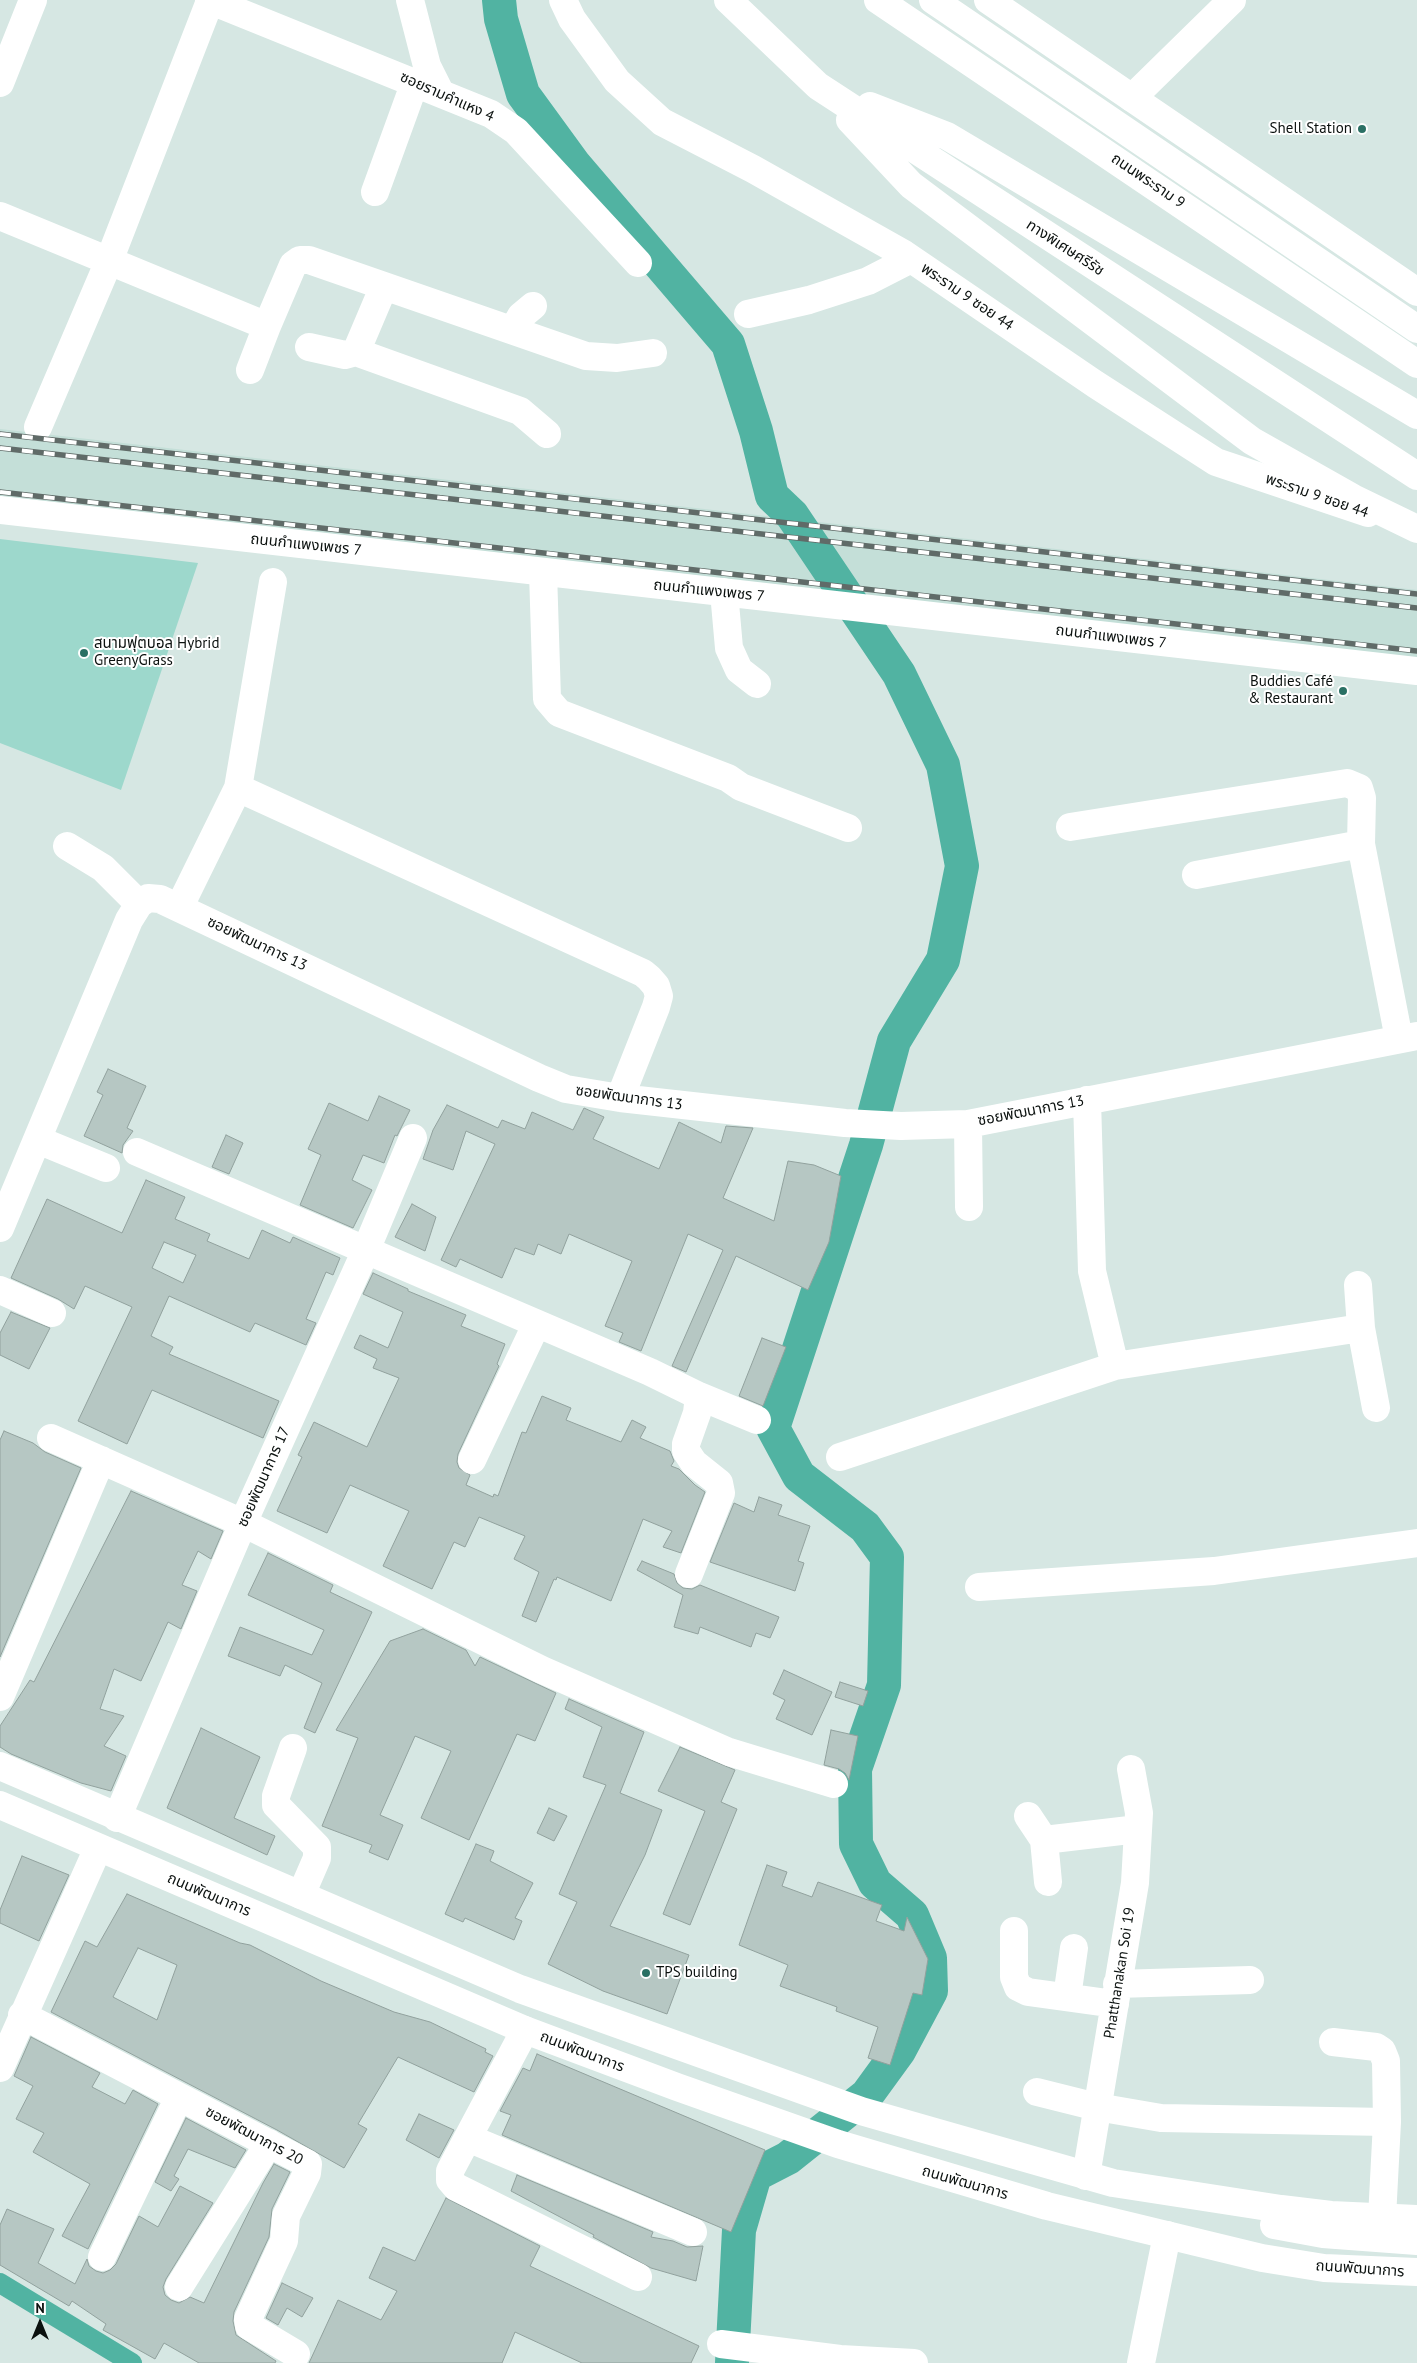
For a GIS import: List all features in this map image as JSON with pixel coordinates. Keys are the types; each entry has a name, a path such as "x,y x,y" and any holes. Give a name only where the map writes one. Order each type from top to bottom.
{"main road":[{"path":"0,83 33,0"},
{"path":"38,427 109,261 209,0"},
{"name":"ซอยรามคำแหง 4","path":"209,0 491,114 516,131 638,263"},
{"path":"410,0 427,66 440,92"},
{"name":"พระราม 9 ซอย 44","path":"563,0 572,19 617,81 662,122 753,169 911,259 1095,384 1216,462 1416,529"},
{"name":"ทางพิเศษศรีรัช","path":"728,0 818,86 1417,476"},
{"name":"ถนนพระราม 9","path":"878,0 1417,364"},
{"path":"933,0 1417,329"},
{"path":"988,0 1417,292"},
{"path":"1132,98 1232,0"},
{"path":"1067,126 1103,78"},
{"path":"375,192 415,82"},
{"path":"818,86 947,136 1417,415"},
{"path":"818,86 911,185 1252,441 1353,498 1416,529"},
{"path":"0,216 267,326"},
{"path":"748,314 808,300 868,281 911,259"},
{"path":"250,370 293,265 300,260 309,260 586,356 617,358 652,353"},
{"path":"356,352 384,286"},
{"path":"513,330 521,316 533,306"},
{"path":"309,346 345,355 356,352 520,411 547,434"},
{"name":"ถนนกำแพงเพชร 7","path":"0,510 1417,672"},
{"path":"543,572 547,699 559,713 728,778 741,787 848,828"},
{"path":"179,908 238,788 273,582"},
{"path":"724,592 729,648 739,670 757,684"},
{"path":"1070,826 1347,783 1359,788 1362,798 1361,844 1408,1038"},
{"path":"238,788 643,973 650,978 656,986 659,996 620,1098"},
{"path":"1196,876 1361,844"},
{"path":"0,1228 129,920 138,904 102,868 67,846"},
{"name":"ซอยพัฒนาการ 13","path":"138,904 148,898 160,899 566,1089 620,1098 845,1123 876,1125 968,1124 1408,1038"},
{"path":"1087,1100 1092,1271 1115,1366"},
{"path":"968,1124 969,1207"},
{"name":"ซอยพัฒนาการ 17","path":"117,1818 243,1523 366,1250 413,1138"},
{"path":"38,1140 106,1168"},
{"path":"137,1152 536,1325 650,1372 699,1396 757,1420"},
{"path":"1358,1285 1361,1328 1376,1408"},
{"path":"0,1290 52,1313"},
{"path":"472,1460 536,1325"},
{"path":"840,1457 1115,1366 1361,1328"},
{"path":"689,1574 721,1493 719,1483 694,1463 686,1450 686,1444 697,1413 699,1396"},
{"path":"51,1438 243,1523 542,1670 729,1752 834,1784"},
{"path":"0,1697 101,1460"},
{"path":"978,1587 1214,1571 1417,1543"},
{"path":"293,1748 276,1796 276,1805 317,1847 317,1858 301,1895"},
{"name":"ถนนพัฒนาการ","path":"0,1766 117,1818 520,1989 861,2111 1238,2218 1323,2234 1417,2241"},
{"name":"Phatthanakan Soi 19","path":"1086,2176 1134,1883 1139,1813 1131,1769"},
{"name":"ถนนพัฒนาการ","path":"0,1805 526,2030 838,2144 982,2188 1262,2258 1324,2268 1417,2272"},
{"path":"1028,1816 1044,1840 1048,1882"},
{"path":"1044,1840 1138,1829"},
{"path":"0,2068 98,1848"},
{"path":"1014,1931 1014,1977 1018,1987 1028,1992 1067,1997 1116,1994 1250,1980"},
{"path":"1067,1997 1074,1948"},
{"name":"ซอยพัฒนาการ 20","path":"22,2015 308,2164 308,2168 286,2216 284,2241 248,2324 296,2354"},
{"path":"526,2030 449,2176 456,2187 638,2277"},
{"path":"1333,2042 1371,2046 1382,2050 1386,2061 1386,2122 1382,2218"},
{"path":"1037,2092 1097,2107 1170,2118 1386,2122"},
{"path":"102,2257 179,2097"},
{"path":"468,2138 693,2232"},
{"path":"179,2287 269,2143"},
{"name":"ถนนพัฒนาการ","path":"1113,2183 1235,2204 1382,2218 1417,2219"},
{"path":"1141,2363 1177,2238"},
{"name":"ถนนพัฒนาการ","path":"1177,2238 1323,2256 1417,2259"},
{"path":"723,2345 840,2359 914,2363"}],"shaded area":[{"path":"0,429 1417,590 1417,670 0,504"}],"green space":[{"name":"สนามฟุตบอล Hybrid GreenyGrass","path":"0,539 198,563 121,790 0,743"}],"building":[{"path":"108,1069 146,1086 127,1128 133,1131 123,1145 122,1153 84,1136 103,1095 97,1092"},
{"path":"379,1096 410,1110 397,1136 395,1135 384,1163 363,1155 352,1180 372,1190 353,1228 300,1205 321,1155 308,1149 329,1103 368,1121"},
{"path":"447,1105 498,1128 502,1120 525,1129 532,1112 573,1130 584,1108 604,1117 593,1139 659,1169 679,1122 721,1143 726,1126 753,1128 723,1198 774,1221 788,1161 814,1165 841,1176 829,1242 808,1290 736,1256 686,1372 672,1366 723,1250 688,1234 641,1351 619,1342 623,1333 605,1326 632,1261 569,1234 561,1254 538,1244 534,1255 515,1248 502,1278 460,1259 456,1267 441,1260 495,1144 466,1131 453,1170 423,1159 433,1130"},
{"path":"226,1135 243,1143 229,1174 212,1167"},
{"path":"146,1180 185,1197 175,1219 210,1234 207,1241 249,1259 262,1230 290,1243 293,1237 340,1258 333,1275 326,1272 306,1319 316,1323 306,1345 255,1323 250,1332 169,1296 151,1336 173,1347 169,1354 279,1401 263,1438 152,1390 127,1444 78,1421 132,1307 85,1286 74,1309 58,1299 11,1278 47,1199 122,1233","holes":["164,1242 196,1255 183,1283 152,1268"]},
{"path":"412,1204 436,1217 425,1251 395,1237"},
{"path":"373,1273 408,1289 408,1291 466,1315 461,1326 505,1344 497,1364 499,1366 458,1454 457,1462 459,1468 470,1475 466,1485 493,1497 494,1494 498,1496 522,1432 526,1433 542,1396 571,1408 566,1420 621,1442 632,1420 646,1427 640,1438 670,1451 674,1461 671,1466 679,1469 705,1492 681,1553 663,1547 672,1531 643,1519 611,1601 557,1577 556,1580 554,1579 536,1622 522,1616 539,1572 514,1559 525,1536 479,1517 465,1547 454,1542 432,1589 383,1566 409,1511 350,1485 327,1533 277,1511 302,1457 298,1455 314,1422 367,1447 399,1378 373,1368 377,1359 354,1348 360,1335 388,1348 403,1312 363,1294"},
{"path":"11,1312 50,1328 29,1369 0,1355 0,1333"},
{"path":"762,1338 786,1347 763,1406 739,1396"},
{"path":"4,1431 33,1443 45,1452 81,1468 0,1657 0,1440"},
{"path":"131,1491 223,1531 211,1559 198,1551 182,1585 197,1591 181,1629 168,1622 141,1681 114,1669 100,1709 124,1716 104,1746 126,1756 111,1791 81,1783 11,1754 0,1747 0,1726 30,1680 34,1682"},
{"path":"759,1497 782,1505 778,1515 810,1526 798,1561 804,1563 795,1591 710,1562 734,1503 754,1512"},
{"path":"268,1553 333,1585 330,1592 372,1612 315,1733 304,1728 322,1683 285,1665 280,1676 228,1656 240,1627 312,1655 324,1630 248,1595"},
{"path":"642,1561 674,1574 677,1583 683,1588 692,1589 700,1585 779,1617 770,1638 756,1633 751,1647 700,1627 698,1634 674,1627 683,1595 637,1570"},
{"path":"423,1629 466,1650 475,1666 480,1657 556,1693 535,1741 517,1734 469,1840 421,1818 451,1751 415,1736 380,1815 403,1825 388,1860 369,1852 372,1845 322,1826 358,1738 336,1730 390,1641"},
{"path":"784,1670 832,1692 812,1735 776,1719 785,1700 773,1694"},
{"path":"840,1682 868,1691 863,1706 835,1697"},
{"path":"569,1699 644,1732 620,1793 662,1810 645,1855 610,1926 689,1955 667,2014 603,1991 548,1964 577,1902 559,1894 606,1785 583,1777 602,1727 565,1709"},
{"path":"201,1728 260,1757 234,1818 275,1836 267,1855 167,1808"},
{"path":"831,1730 858,1736 849,1780 845,1773 839,1769 824,1765"},
{"path":"680,1747 735,1770 721,1802 737,1809 690,1925 663,1914 705,1811 658,1791"},
{"path":"549,1808 567,1816 554,1841 537,1833"},
{"path":"476,1844 494,1851 490,1861 533,1883 515,1918 522,1921 514,1940 465,1918 463,1922 445,1914"},
{"path":"22,1856 69,1875 39,1941 0,1923 0,1910"},
{"path":"767,1865 787,1872 782,1886 812,1897 818,1882 882,1905 876,1921 904,1931 907,1917 928,1959 922,1995 913,1993 890,2065 868,2058 878,2027 836,2011 837,2007 780,1986 788,1965 739,1945"},
{"path":"127,1894 240,1943 250,1945 321,1981 394,2012 430,2022 486,2049 485,2052 493,2056 474,2092 398,2057 358,2124 367,2129 344,2168 277,2130 51,2012 85,1941 97,1947","holes":["138,1948 177,1965 157,2020 113,1997"]},
{"path":"31,2037 100,2073 92,2087 125,2104 133,2090 158,2104 88,2249 62,2236 90,2184 33,2152 44,2133 16,2119 33,2086 14,2076"},
{"path":"537,2054 765,2150 731,2232 502,2135 511,2115 500,2111 523,2068 530,2071"},
{"path":"419,2114 454,2130 439,2158 406,2140"},
{"path":"186,2118 246,2150 235,2168 188,2149 174,2176 179,2179 171,2191 155,2182"},
{"path":"274,2164 290,2172 272,2209 269,2237 234,2312 233,2321 236,2335 276,2361 275,2363 199,2363 164,2343 155,2359 103,2330 106,2324 72,2301 69,2306 0,2265 0,2225 7,2209 54,2229 38,2263 75,2284 87,2259 89,2266 96,2271 103,2273 110,2270 116,2264 139,2216 158,2227 180,2186 213,2203 166,2279 163,2287 165,2295 171,2300 179,2303 190,2297 204,2303"},
{"path":"517,2175 653,2232 651,2237 673,2241 687,2247 703,2246 696,2281 651,2268 511,2191"},
{"path":"446,2198 540,2246 530,2266 699,2346 691,2363 582,2363 515,2332 502,2363 309,2363 338,2300 381,2320 397,2291 369,2278 383,2247 415,2261"},
{"path":"282,2283 313,2298 302,2317 287,2308 278,2325 266,2318"}],"waterway":[{"path":"499,0 501,19 523,94 574,164 728,344 756,431 772,496 792,515 899,674 943,765 962,866 943,960 894,1041 866,1145 773,1428 799,1476 865,1527 887,1557 884,1685 855,1769 856,1844 875,1883 912,1915 930,1958 931,1991 899,2051 867,2095 788,2158 755,2175 739,2230 732,2363"},
{"path":"0,2283 132,2363"}],"railway":[{"path":"0,434 1417,594"},
{"path":"0,448 1417,608"},
{"path":"0,492 1417,651"}],"place":[{"name":"Shell Station","path":"1362,129"},
{"name":"สนามฟุตบอล Hybrid GreenyGrass","path":"84,653"},
{"name":"Buddies Café & Restaurant","path":"1343,691"},
{"name":"TPS building","path":"646,1973"}]}
